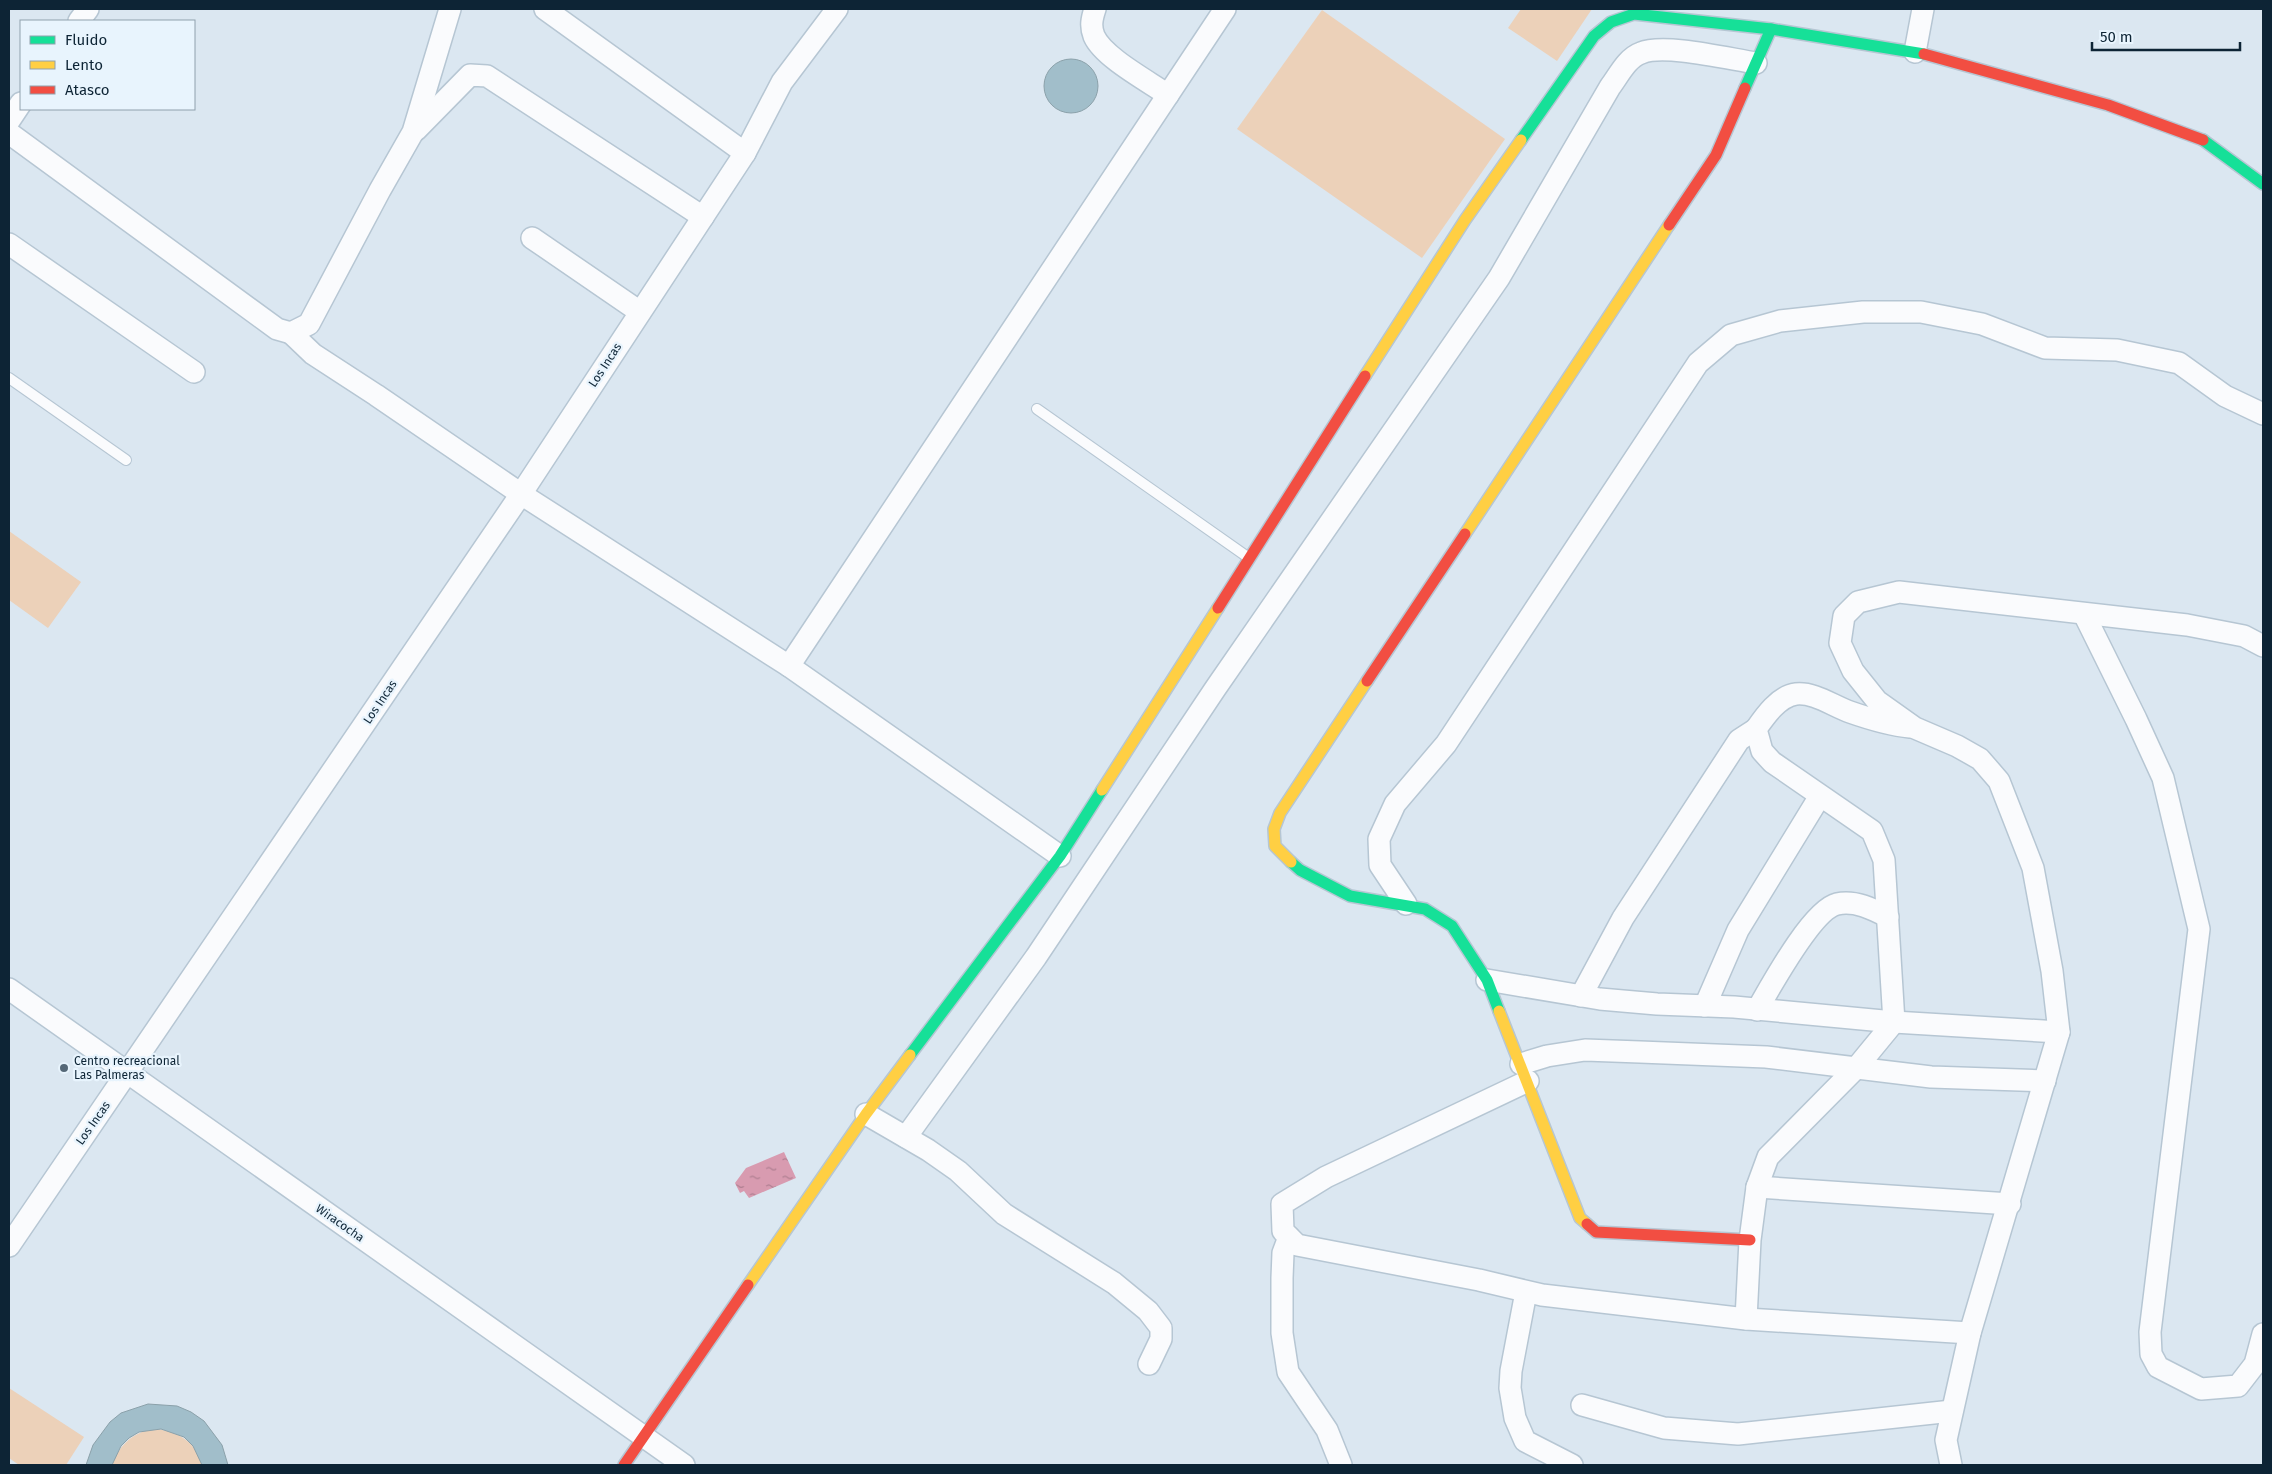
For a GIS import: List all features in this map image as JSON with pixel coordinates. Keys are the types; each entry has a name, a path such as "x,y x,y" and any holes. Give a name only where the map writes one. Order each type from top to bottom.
{"street":[{"path":"80,20 88,9"},
{"path":"291,333 309,324 413,132 450,9"},
{"path":"545,9 745,153"},
{"name":"Los Incas","path":"9,1246 520,494 745,153 782,82 837,9"},
{"path":"1094,9 1091,21 1094,37 1107,52 1168,95"},
{"path":"789,666 1225,9"},
{"path":"1915,52 1922,9"},
{"path":"624,1465 866,1114 1060,856 1465,220 1594,36 1611,22 1634,14 1650,12 1915,52 2108,104 2206,141 2263,184"},
{"path":"1750,1240 1596,1232 1580,1218 1487,980 1452,926 1426,909 1406,904 1350,896 1300,870 1275,846 1274,829 1280,813 1716,155 1771,29"},
{"path":"906,1137 1036,957 1215,690 1499,278 1610,87 1630,60 1640,53 1658,48 1756,63"},
{"path":"413,132 470,75 478,73 487,76 703,217"},
{"path":"9,121 20,104"},
{"path":"9,133 277,329 291,333 313,354 376,394 520,494 789,666 1060,856"},
{"path":"532,238 640,312"},
{"path":"9,244 194,372"},
{"path":"1406,904 1380,866 1379,839 1395,804 1446,744 1698,363 1731,335 1780,322 1863,312 1921,312 1982,324 2045,348 2117,350 2179,363 2225,396 2263,414"},
{"path":"1951,1465 1946,1440 1970,1334 2010,1204 2059,1032 2052,971 2034,868 1999,781 1980,759 1957,746 1915,728 1877,701 1853,672 1840,643 1844,616 1858,602 1899,592 2187,625 2244,636 2263,646"},
{"path":"2084,614 2163,778 2199,929 2150,1332 2151,1354 2158,1367 2201,1390 2238,1386 2255,1364 2263,1334"},
{"path":"1581,996 1623,918 1738,740 1756,729 1765,716 1782,700 1795,694 1810,695 1890,725 1915,728"},
{"path":"1746,1319 1750,1240 1757,1187 1768,1157 1857,1067 1894,1022 1884,860 1872,831 1772,762 1762,751 1756,729"},
{"path":"1705,1006 1738,930 1820,796"},
{"path":"1757,1010 1783,967 1822,911 1838,904 1864,905 1888,917"},
{"path":"1487,980 1581,996 1894,1022 2059,1032"},
{"name":"Wiracocha","path":"9,990 684,1465"},
{"path":"1970,1334 1746,1319 1542,1296 1479,1280 1297,1245 1283,1230 1282,1204 1326,1177 1524,1073 1547,1056 1585,1050 1766,1057 1931,1077 2045,1082"},
{"path":"866,1114 906,1137 958,1171 1004,1214 1114,1283 1148,1312 1162,1328 1161,1339 1149,1364"},
{"path":"1757,1187 2010,1204"},
{"path":"1289,1237 1283,1253 1282,1278 1282,1333 1288,1372 1327,1430 1341,1465"},
{"path":"1526,1292 1511,1371 1510,1388 1515,1418 1525,1441 1572,1465"},
{"path":"1582,1405 1664,1428 1738,1434 1952,1412"}],"lane":[{"path":"9,378 126,460"},
{"path":"1037,409 1250,558"}],"shaded area":[{"path":"1521,9 1592,9 1557,61 1508,28"},
{"path":"1322,10 1505,139 1422,258 1237,129"},
{"path":"9,531 81,582 48,628 9,600"},
{"path":"9,1388 84,1437 66,1465 19,1465 9,1458"},
{"path":"150,1429 168,1431 183,1438 199,1456 202,1465 112,1465 118,1452 126,1442 137,1434"}],"water":[{"path":"784,1152 796,1178 749,1198 744,1191 740,1193 735,1183 746,1168"}],"building":[{"path":"1066,59 1076,59 1086,63 1094,71 1098,86 1094,101 1086,109 1076,113 1066,113 1056,109 1048,101 1044,91 1044,81 1048,71 1056,63"},
{"path":"148,1404 177,1406 191,1412 204,1421 222,1445 228,1465 202,1465 193,1446 184,1437 161,1429 139,1432 129,1438 121,1446 112,1465 86,1465 93,1445 110,1422 121,1413"}],"traffic: fast":[{"path":"1521,140 1594,36 1611,22 1634,14 1771,29 1924,54"},
{"path":"1745,88 1771,29"},
{"path":"2203,140 2263,184"},
{"path":"910,1055 1060,856 1102,790"},
{"path":"1291,862 1300,870 1350,896 1425,909 1452,926 1487,980 1499,1011"}],"traffic: slow":[{"path":"1365,376 1465,220 1521,140"},
{"path":"1465,534 1669,225"},
{"path":"1102,790 1218,608"},
{"path":"1291,862 1275,846 1274,829 1280,813 1367,681"},
{"path":"1499,1011 1580,1218 1587,1224"},
{"path":"748,1285 866,1114 910,1055"}],"traffic: jam":[{"path":"1924,54 2108,105 2203,140"},
{"path":"1669,225 1716,155 1745,88"},
{"path":"1218,608 1365,376"},
{"path":"1367,681 1465,534"},
{"path":"1587,1224 1596,1232 1750,1240"},
{"path":"624,1465 748,1285"}],"place":[{"name":"Centro recreacional Las Palmeras","path":"64,1068"}]}
